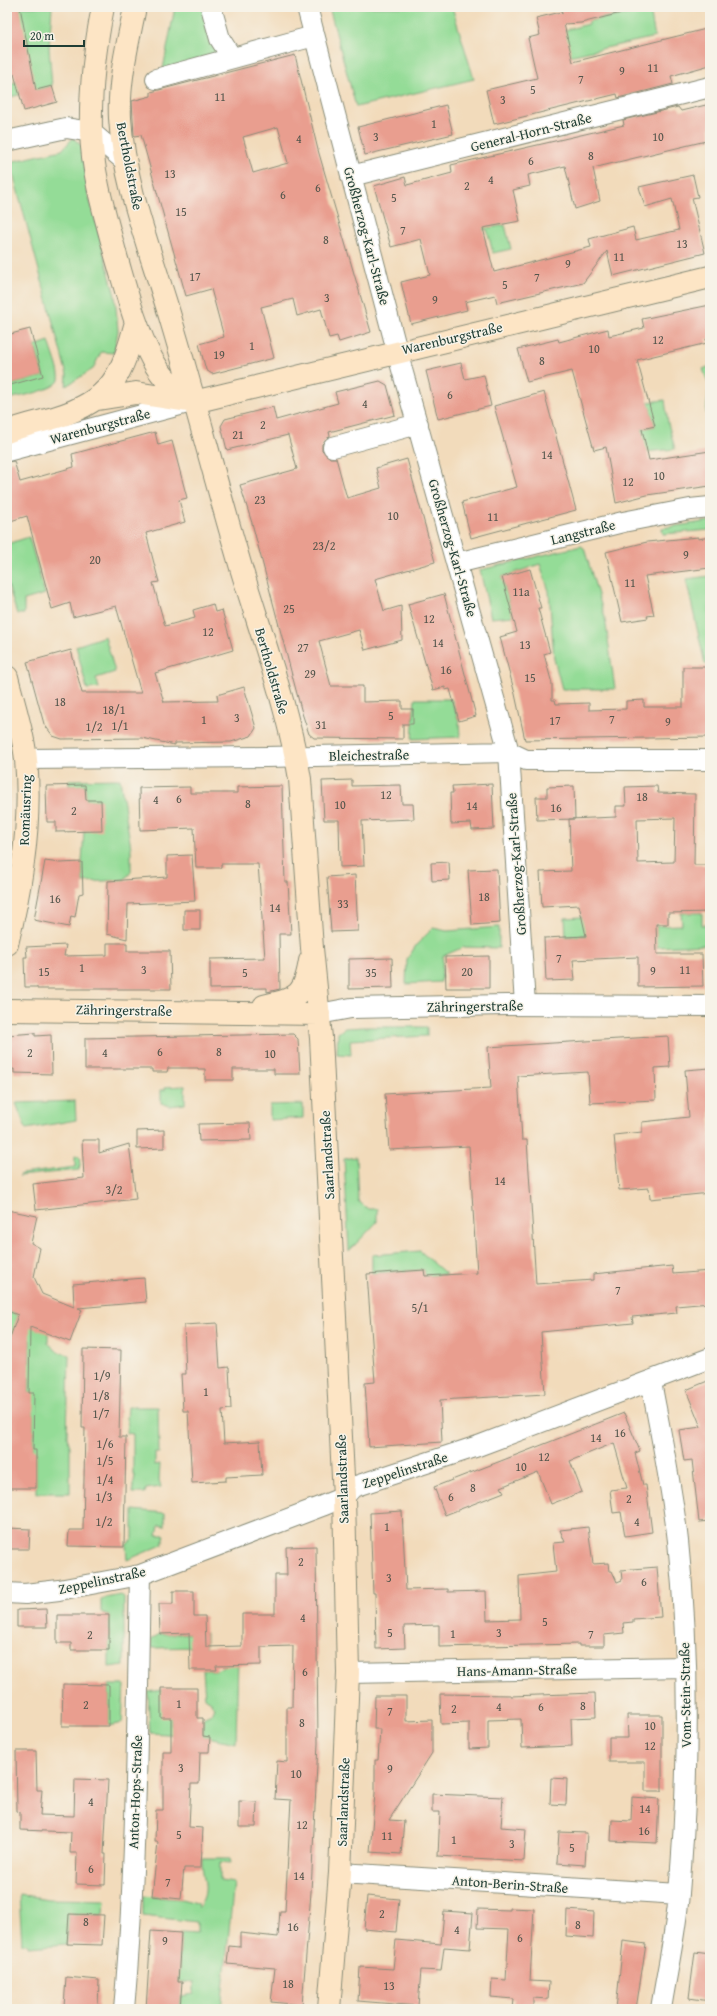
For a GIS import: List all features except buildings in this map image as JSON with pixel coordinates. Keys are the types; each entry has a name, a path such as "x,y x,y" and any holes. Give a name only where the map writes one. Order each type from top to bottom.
{"main road":[{"path":"103,7 92,95 91,132 95,170 106,219 136,322 158,369 173,388 194,402"},
{"name":"Bertholdstraße","path":"135,7 122,82 120,116 126,162 132,189 172,322 296,756 300,779 312,948"},
{"name":"Warenburgstraße","path":"98,399 136,393 194,402 397,351 710,277"},
{"path":"136,322 154,334 162,336 168,332 172,322"},
{"name":"Warenburgstraße","path":"7,432 85,407 98,399 112,384 121,368 136,322"},
{"name":"Romäusring","path":"7,677 26,759 27,832 16,905 7,944"},
{"name":"Zähringerstraße","path":"241,1012 290,1000 298,993 307,977 312,948"},
{"name":"Saarlandstraße","path":"312,948 319,1014 344,1497 348,1673 340,1873 329,2009"},
{"name":"Zähringerstraße","path":"7,1010 319,1014"}],"street":[{"path":"211,7 220,39 232,58"},
{"name":"Großherzog-Karl-Straße","path":"307,7 397,351 509,752 524,1005"},
{"path":"156,78 186,74 232,58 314,36"},
{"name":"General-Horn-Straße","path":"351,176 710,87"},
{"path":"7,141 66,128 91,132 126,162"},
{"name":"Warenburgstraße","path":"7,451 194,402"},
{"path":"334,447 418,424"},
{"name":"Langstraße","path":"457,563 623,522 690,509 710,507"},
{"name":"Bleichestraße","path":"26,759 509,752 526,760 710,760"},
{"name":"Zähringerstraße","path":"319,1014 351,1008 524,1005 710,1006"},
{"name":"Zeppelinstraße","path":"7,1593 59,1590 140,1575 344,1497 353,1488 478,1446 651,1382 710,1358"},
{"name":"Vom-Stein-Straße","path":"651,1382 678,1541 686,1667 685,1783 679,1894 661,2009"},
{"name":"Anton-Hops-Straße","path":"124,2009 131,1931 140,1575"},
{"name":"Hans-Amann-Straße","path":"348,1673 686,1667"},
{"name":"Anton-Berin-Straße","path":"340,1873 679,1894"}],"green space":[{"path":"20,7 52,7 49,48 52,86 7,98 7,84 26,80"},
{"path":"175,7 211,7 223,52 163,69"},
{"path":"329,7 452,7 474,79 356,107"},
{"path":"650,10 655,37 569,56 565,30 589,24 589,21"},
{"path":"73,138 82,146 88,193 115,296 118,331 114,353 101,352 93,369 66,386 67,375 10,162 62,150"},
{"path":"485,209 489,228 505,225 511,249 493,253 487,229 471,234"},
{"path":"49,341 57,366 59,380 56,384 44,390 7,399 7,386 43,376 35,346"},
{"path":"710,366 710,429 706,412 709,386 703,369"},
{"path":"665,400 668,423 675,449 646,452 642,429 655,426 648,402"},
{"path":"710,521 710,530 663,534 662,528"},
{"path":"29,537 45,594 24,600 24,614 17,614 7,582 7,544"},
{"path":"581,546 584,548 605,618 615,689 562,689 554,659 549,591 540,564 502,577 513,616 491,618 480,570"},
{"path":"710,576 710,664 705,664 686,579"},
{"path":"105,636 115,672 96,678 99,688 87,689 76,646"},
{"path":"415,699 451,699 459,721 460,737 412,739"},
{"path":"120,779 131,848 131,872 124,880 83,882 82,862 84,831 101,800 86,800 85,785 69,786 69,780"},
{"path":"681,913 702,913 702,925 707,925 706,945 656,947 656,926 682,925"},
{"path":"582,917 598,924 587,947 585,935 566,937 565,918"},
{"path":"499,927 499,948 464,947 443,956 441,982 406,984 407,959 417,944 433,928 447,931"},
{"path":"427,1027 427,1036 350,1040 351,1055 337,1054 338,1033 345,1028"},
{"path":"185,1086 185,1104 170,1106 161,1103 161,1090 165,1090 165,1087"},
{"path":"75,1101 76,1120 26,1129 16,1103"},
{"path":"303,1104 303,1118 270,1120 270,1105"},
{"path":"75,1156 78,1156 81,1159 79,1170 19,1176 21,1174 75,1167"},
{"path":"356,1157 358,1201 368,1209 377,1209 377,1222 349,1251 344,1159"},
{"path":"420,1251 446,1274 425,1276 424,1270 372,1273 372,1255"},
{"path":"7,1311 18,1315 16,1321 48,1333 48,1343 58,1352 69,1355 67,1437 70,1446 70,1493 36,1493 36,1451 33,1450 33,1393 29,1393 30,1340 7,1340"},
{"path":"128,1407 158,1407 159,1453 155,1453 155,1465 160,1464 159,1480 161,1487 146,1489 145,1493 132,1493 135,1476 133,1475 133,1434 126,1433"},
{"path":"133,1510 165,1513 165,1526 159,1525 157,1535 165,1535 162,1545 127,1560 126,1545 133,1539"},
{"path":"120,1595 124,1597 124,1665 109,1667 109,1615 101,1612 101,1599"},
{"path":"206,1633 206,1647 152,1648 151,1639 160,1634"},
{"path":"238,1657 236,1743 203,1736 203,1718 211,1714 214,1707 211,1702 205,1698 203,1670 217,1670"},
{"path":"109,1685 124,1685 122,1723 109,1726"},
{"path":"161,1690 171,1718 171,1725 183,1735 150,1733 148,1692"},
{"path":"202,1858 230,1858 231,1863 220,1862 220,1880 234,1882 221,2009 180,2009 181,1996 194,1994 194,1982 178,1982 181,1932 197,1933 197,1922 143,1916 143,1896 181,1899 197,1903 198,1908 202,1901 205,1889"},
{"path":"19,1894 48,1899 105,1900 104,1915 69,1914 67,1944 28,1947 28,1944 22,1944"}]}
